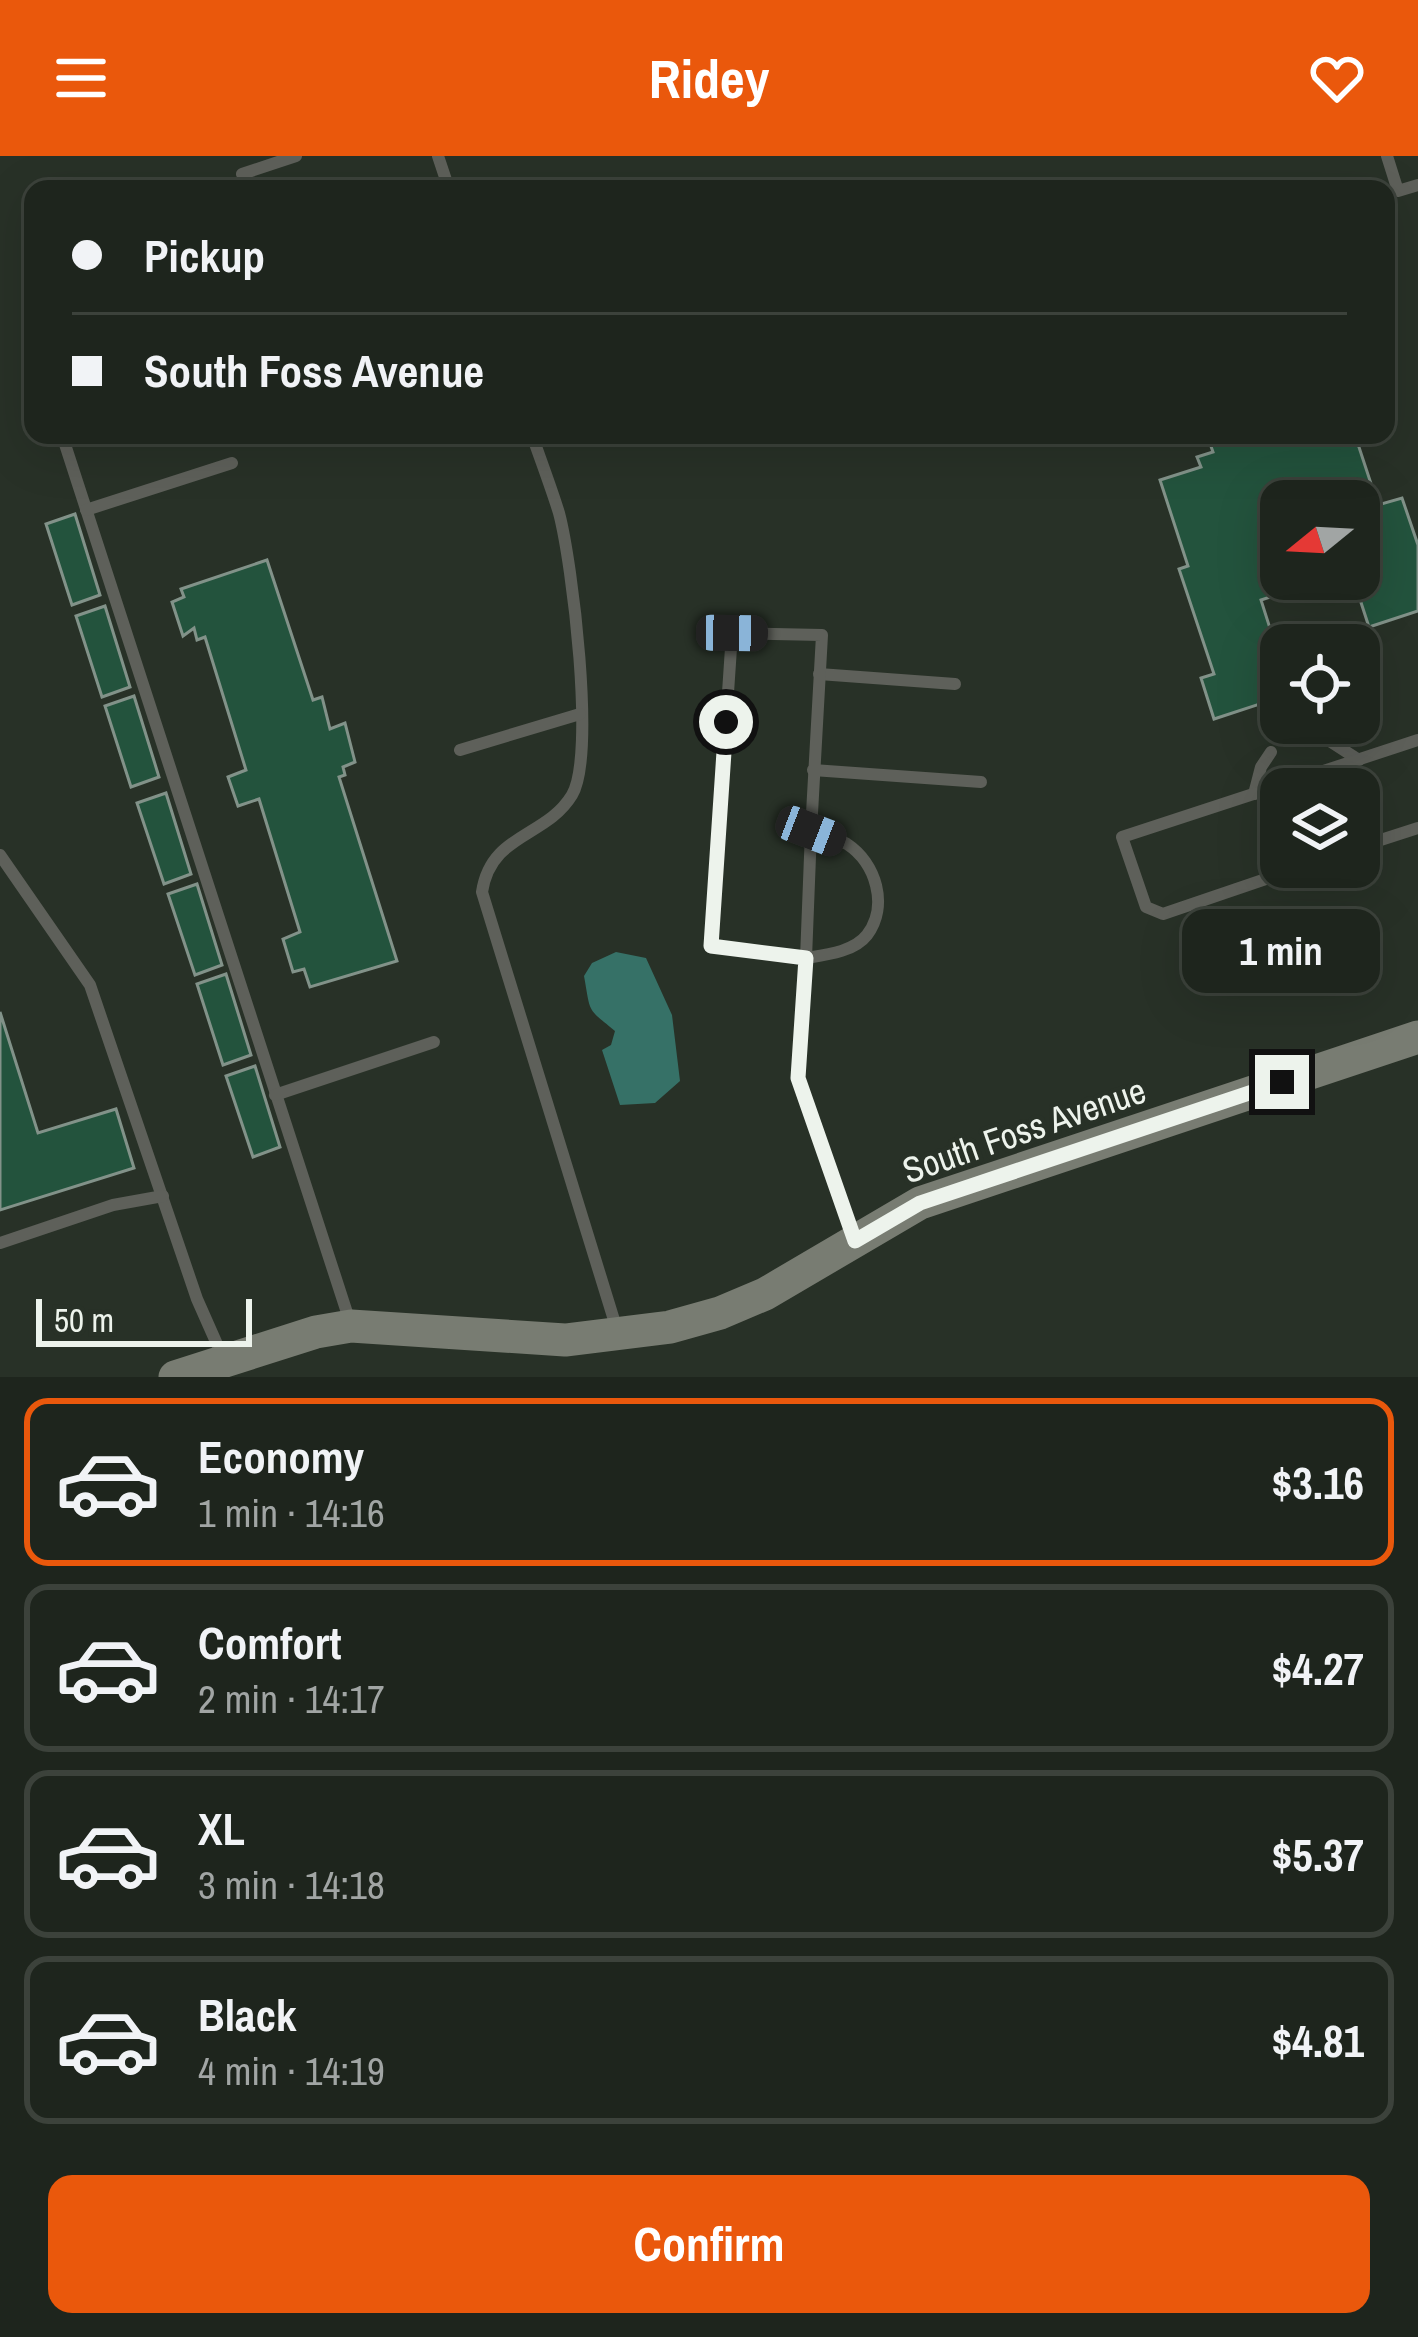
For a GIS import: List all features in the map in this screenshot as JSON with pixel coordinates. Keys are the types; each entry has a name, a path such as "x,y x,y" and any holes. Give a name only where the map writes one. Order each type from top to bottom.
{"street":[{"name":"South Foss Avenue","path":"175,1377 316,1332 351,1326 565,1340 670,1328 765,1294 920,1203 1418,1036"}],"lane":[{"path":"242,174 296,156"},
{"path":"1395,181 1398,191 1418,184"},
{"path":"65,444 351,1326"},
{"path":"535,444 559,514 572,577 583,749 574,793 544,823 506,845 491,862 482,892 619,1334"},
{"path":"86,510 232,463"},
{"path":"811,831 846,844 872,870 879,908 866,938 837,953 806,958 711,946 732,633 823,635 813,770 806,958 798,1078 855,1241"},
{"path":"819,674 955,685"},
{"path":"460,750 580,715"},
{"path":"1260,881 1163,914 1145,907 1122,837 1418,740"},
{"path":"1334,744 1359,760"},
{"path":"1254,794 1261,767 1271,752"},
{"path":"813,770 981,782"},
{"path":"1380,841 1418,828"},
{"path":"0,855 90,985 197,1299 225,1361"},
{"path":"275,1095 434,1042"},
{"path":"0,1243 113,1205 163,1196"}],"water":[{"path":"616,952 646,958 672,1015 680,1081 655,1103 620,1105 602,1050 611,1045 615,1031 589,1004 584,976 592,963"}],"building":[{"path":"1210,444 1358,444 1370,480 1260,480 1260,600 1269,624 1260,624 1260,704 1214,719 1201,678 1214,674 1179,569 1188,566 1160,480 1201,467 1197,457 1213,452"},
{"path":"1402,498 1418,545 1418,611 1368,624 1360,600 1380,600 1380,504"},
{"path":"75,514 100,595 72,605 46,524"},
{"path":"267,560 313,700 322,697 330,729 345,723 355,762 343,767 345,775 339,777 397,961 310,987 304,969 293,972 283,939 300,932 259,799 238,806 228,777 246,770 205,637 197,640 194,628 183,636 172,602 184,597 181,589"},
{"path":"105,606 130,687 102,697 76,616"},
{"path":"134,696 159,777 131,787 105,706"},
{"path":"166,793 191,874 164,884 137,803"},
{"path":"197,884 222,965 195,975 168,894"},
{"path":"226,974 251,1055 223,1065 197,984"},
{"path":"0,1012 38,1133 116,1109 134,1168 0,1210"},
{"path":"255,1066 280,1147 253,1157 226,1076"}],"route":[{"path":"726,722 711,946 806,958 798,1078 855,1241 920,1203 1282,1082"}]}
